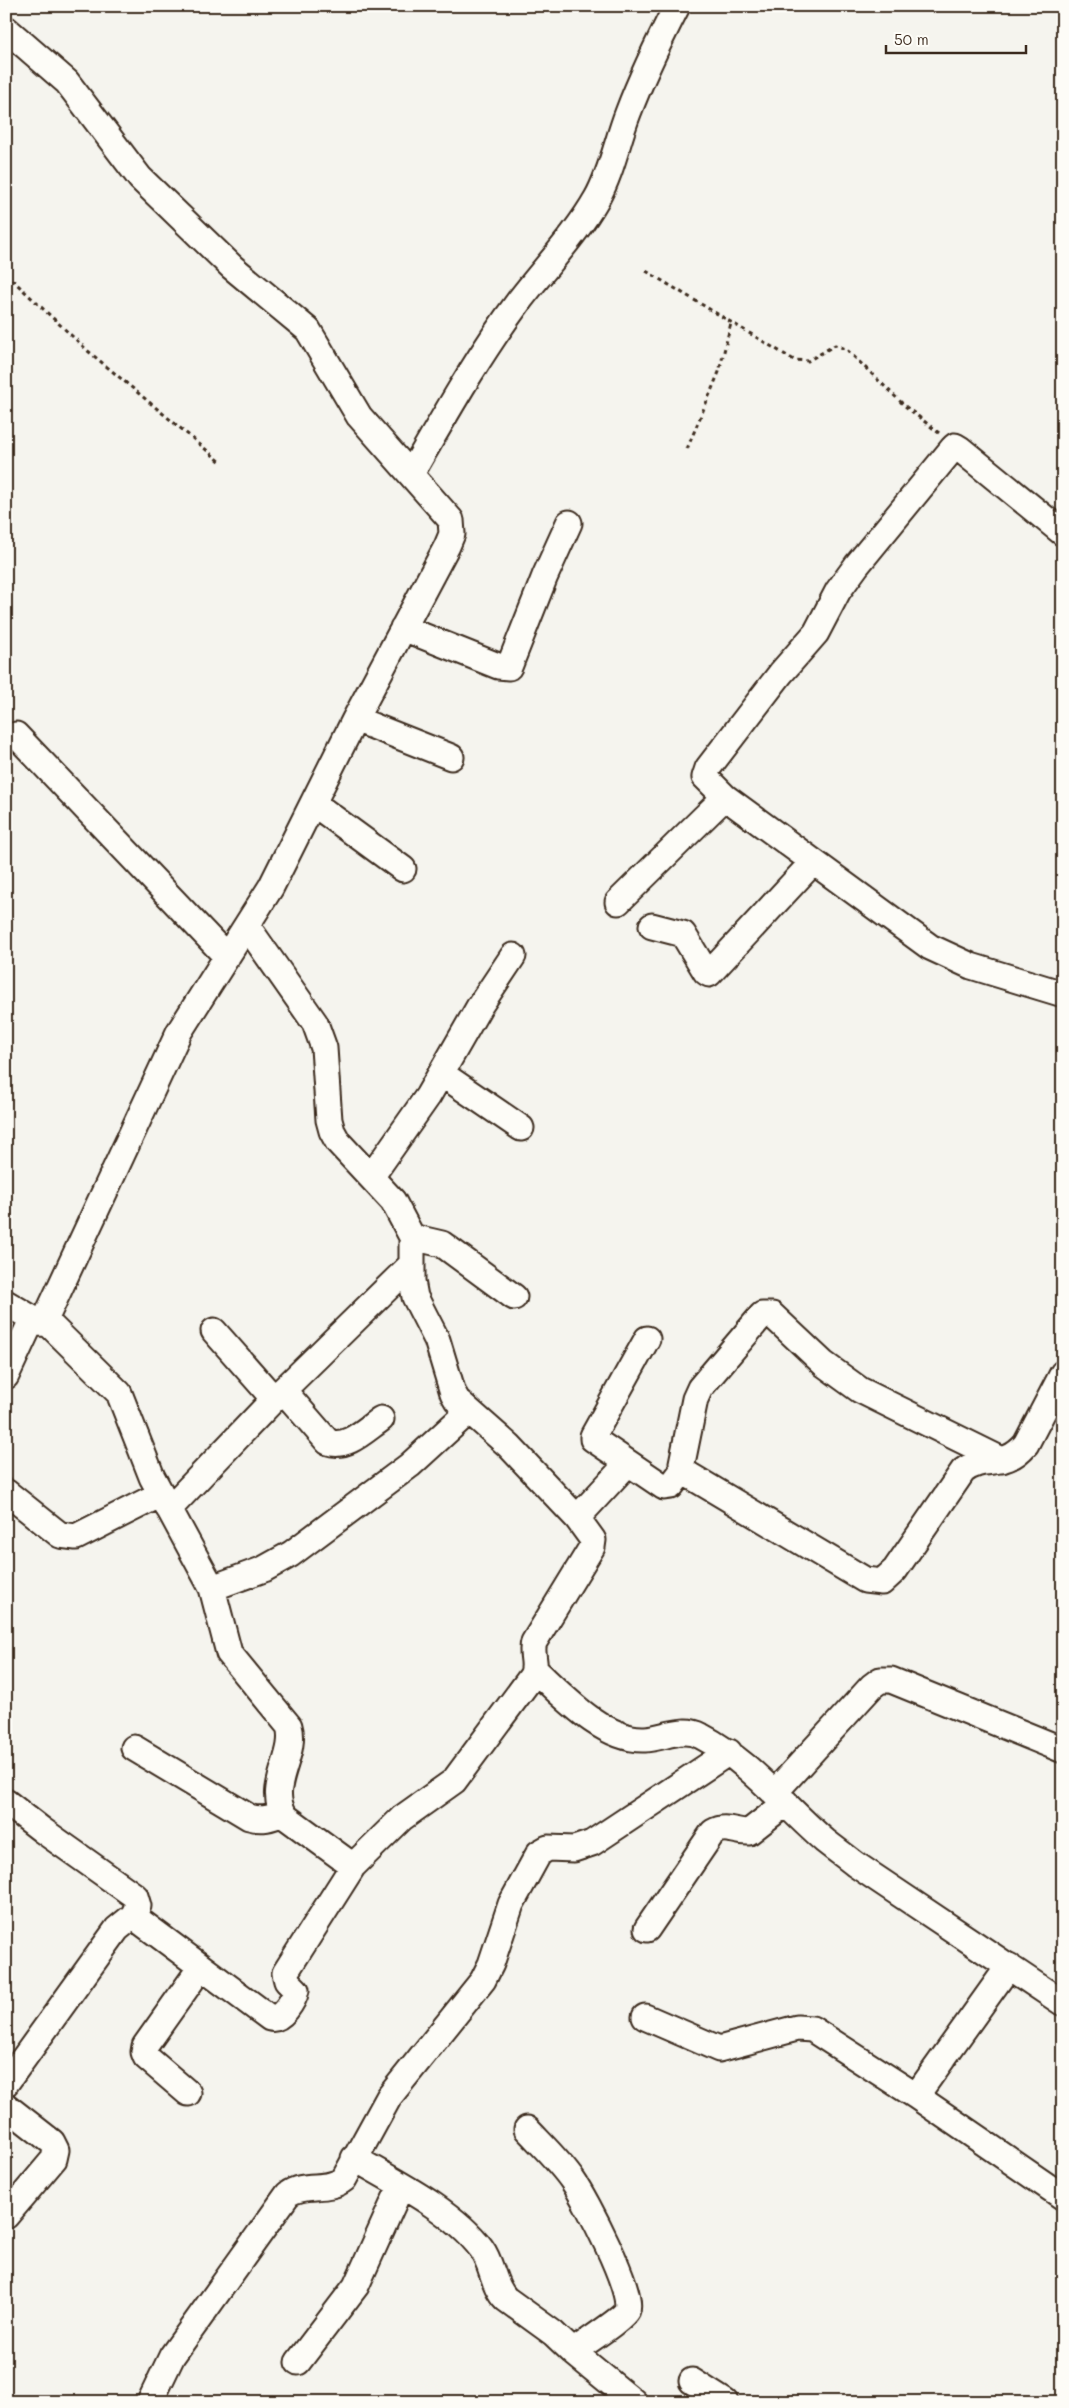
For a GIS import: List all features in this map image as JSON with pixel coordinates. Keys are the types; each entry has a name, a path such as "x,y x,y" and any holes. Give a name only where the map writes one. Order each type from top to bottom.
{"street":[{"path":"411,474 455,396 526,292 580,224 597,199 608,175 627,115 642,76 677,6"},
{"path":"6,30 67,82 140,178 232,267 308,330 359,416 451,520 452,534 355,719 271,887 179,1032 39,1320 6,1376"},
{"path":"1063,534 955,446 857,565 838,591 816,633 781,673 708,768 705,777 725,797 930,947 950,958 1063,994"},
{"path":"403,628 498,666 509,667 545,576 569,523"},
{"path":"355,719 452,757"},
{"path":"16,735 227,957"},
{"path":"618,902 725,797"},
{"path":"313,803 403,869"},
{"path":"652,926 683,934 709,974 813,862"},
{"path":"246,926 315,1023 324,1048 329,1120 332,1131 338,1142 394,1201 412,1237 412,1281 419,1308 437,1340 453,1393 470,1411 510,1446 577,1518 593,1540 592,1547 534,1642 532,1653 535,1670 593,1721 631,1738 647,1739 691,1732 729,1752 758,1774 826,1841 856,1864 1063,2003"},
{"path":"371,1177 442,1074 479,1006 513,956"},
{"path":"442,1074 521,1128"},
{"path":"412,1237 442,1244 514,1297"},
{"path":"6,1492 60,1535 68,1537 76,1536 165,1502 412,1264"},
{"path":"6,1303 39,1320 119,1393 152,1477 212,1588 230,1653 288,1726 290,1732 278,1801 283,1813 352,1866"},
{"path":"647,1339 593,1436 595,1442 668,1488 683,1470 682,1463 697,1393 762,1315 767,1313 772,1315 842,1379 879,1400 1002,1460"},
{"path":"214,1331 328,1442 337,1446 345,1444 381,1419"},
{"path":"683,1470 865,1580 874,1583 882,1582 895,1570 963,1471 978,1463 1011,1458 1026,1444 1063,1373"},
{"path":"212,1588 264,1569 291,1554 405,1469 470,1411"},
{"path":"577,1518 628,1464"},
{"path":"133,1916 270,2018 280,2017 296,1990 287,1981 286,1973 352,1866 402,1818 454,1781 535,1670"},
{"path":"647,1929 713,1832 720,1828 728,1828 749,1832 872,1686 880,1680 891,1680 1063,1750"},
{"path":"134,1748 249,1818 257,1820 283,1813"},
{"path":"150,2402 172,2356 288,2194 300,2187 339,2182 402,2080 483,1980 491,1964 511,1904 539,1853 548,1848 574,1848 592,1843 729,1752"},
{"path":"6,1802 135,1896 138,1906 133,1916 117,1929 6,2083"},
{"path":"916,2096 1008,1966"},
{"path":"188,2093 146,2057 144,2052 145,2046 201,1967"},
{"path":"645,2017 712,2048 719,2049 796,2028 812,2029 916,2096 1063,2196"},
{"path":"6,2106 52,2142 56,2150 54,2159 6,2216"},
{"path":"527,2129 562,2167 584,2199 602,2233 625,2288 629,2303 625,2314 573,2352"},
{"path":"354,2158 434,2206 476,2242 488,2259 500,2292 506,2299 553,2332 573,2352 634,2402"},
{"path":"298,2362 356,2286 401,2186"},
{"path":"692,2381 725,2402"}],"path":[{"path":"646,271 794,360 808,361 835,345 846,349 905,406 955,446"},
{"path":"6,274 88,352 222,463"},
{"path":"687,449 719,372 731,323"}]}
